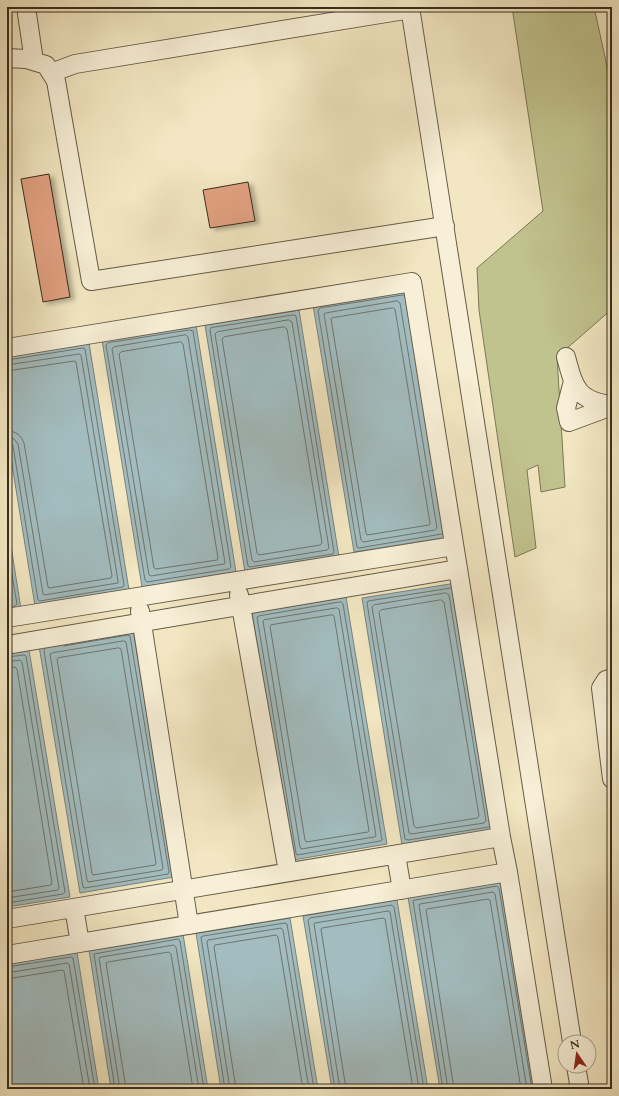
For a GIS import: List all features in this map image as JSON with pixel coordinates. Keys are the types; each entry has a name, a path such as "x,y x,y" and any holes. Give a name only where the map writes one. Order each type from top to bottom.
{"street":[{"path":"26,7 34,61"},
{"path":"51,73 75,64 411,8 571,1034"},
{"path":"7,58 26,58 46,65 56,81 91,281 445,226"},
{"path":"7,348 412,282 543,1089"},
{"path":"566,357 573,382 582,395 600,403 612,405"},
{"path":"573,382 566,408 569,422 612,405"},
{"path":"454,546 10,618 12,644 458,569"},
{"path":"349,563 352,587"},
{"path":"236,581 288,872"},
{"path":"138,597 189,925"},
{"path":"612,678 606,680 601,688 612,779"},
{"path":"7,919 501,837"},
{"path":"396,855 402,890"},
{"path":"7,955 508,872"},
{"path":"74,908 80,943"},
{"path":"577,1074 580,1089"}],"green space":[{"path":"512,7 594,7 612,96 612,309 557,357 565,487 541,492 538,465 527,470 536,548 515,557 479,310 477,268 543,211"}],"water":[{"path":"407,290 448,537 354,552 313,305"},
{"path":"299,310 339,557 245,572 205,325"},
{"path":"196,325 236,572 142,587 102,340"},
{"path":"89,343 129,590 35,606 7,434 7,357"},
{"path":"7,521 21,609 7,611"},
{"path":"456,583 496,830 402,845 362,598"},
{"path":"346,597 387,844 293,860 252,613"},
{"path":"133,630 174,877 80,893 39,646"},
{"path":"29,650 70,897 7,907 7,653"},
{"path":"502,881 536,1089 440,1089 408,897"},
{"path":"397,900 428,1089 332,1089 303,916"},
{"path":"290,918 318,1089 221,1089 196,933"},
{"path":"183,934 208,1089 111,1089 89,950"},
{"path":"77,952 99,1089 7,1089 7,964"}],"building":[{"path":"49,174 70,297 43,302 21,179"},
{"path":"248,182 255,221 210,228 203,190"}]}
